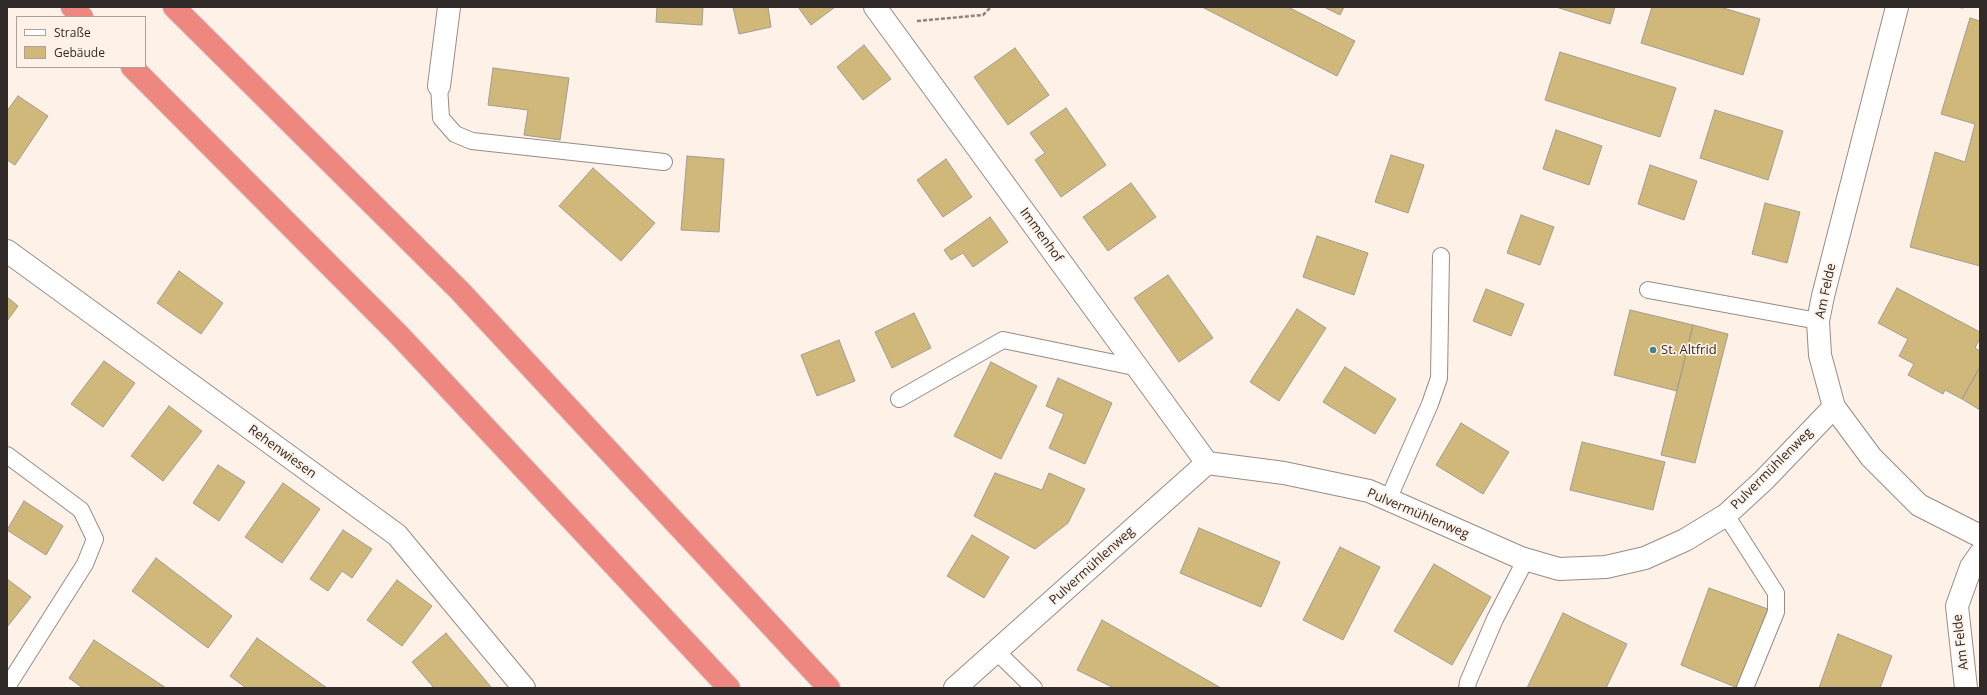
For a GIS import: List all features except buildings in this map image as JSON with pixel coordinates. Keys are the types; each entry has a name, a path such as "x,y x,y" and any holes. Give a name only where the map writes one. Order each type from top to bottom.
{"highway":[{"path":"72,7 81,16"},
{"path":"174,7 460,292 829,688"},
{"path":"133,68 399,336 729,688"}],"street":[{"path":"439,86 450,7"},
{"name":"Am Felde","path":"1897,7 1823,296 1818,321 1820,355 1834,407 1871,457 1919,505 1980,536"},
{"name":"Immenhof","path":"881,15 1208,463"},
{"name":"Rehenwiesen","path":"7,251 397,535 524,688"},
{"name":"Pulvermühlenweg","path":"955,688 1208,463 1284,473 1369,491 1526,559 1559,569 1606,567 1651,555 1685,540 1726,515 1764,480 1834,407"},
{"name":"Am Felde","path":"1966,688 1957,606 1971,567 1980,554"}],"lane":[{"path":"439,86 441,118 455,134 472,141 664,162"},
{"path":"1388,500 1430,404 1439,378 1441,256"},
{"path":"1648,290 1818,321"},
{"path":"899,399 1003,340 1139,368"},
{"path":"7,455 81,510 95,539 85,564 7,687"},
{"path":"1726,515 1776,593 1776,612 1745,688"},
{"path":"1467,688 1468,682 1495,620 1526,559"},
{"path":"996,651 1034,688"}],"path":[{"path":"881,15 983,15 991,7"},
{"path":"1960,7 1966,7"}],"place":[{"name":"St. Altfrid","path":"1653,350"}]}
